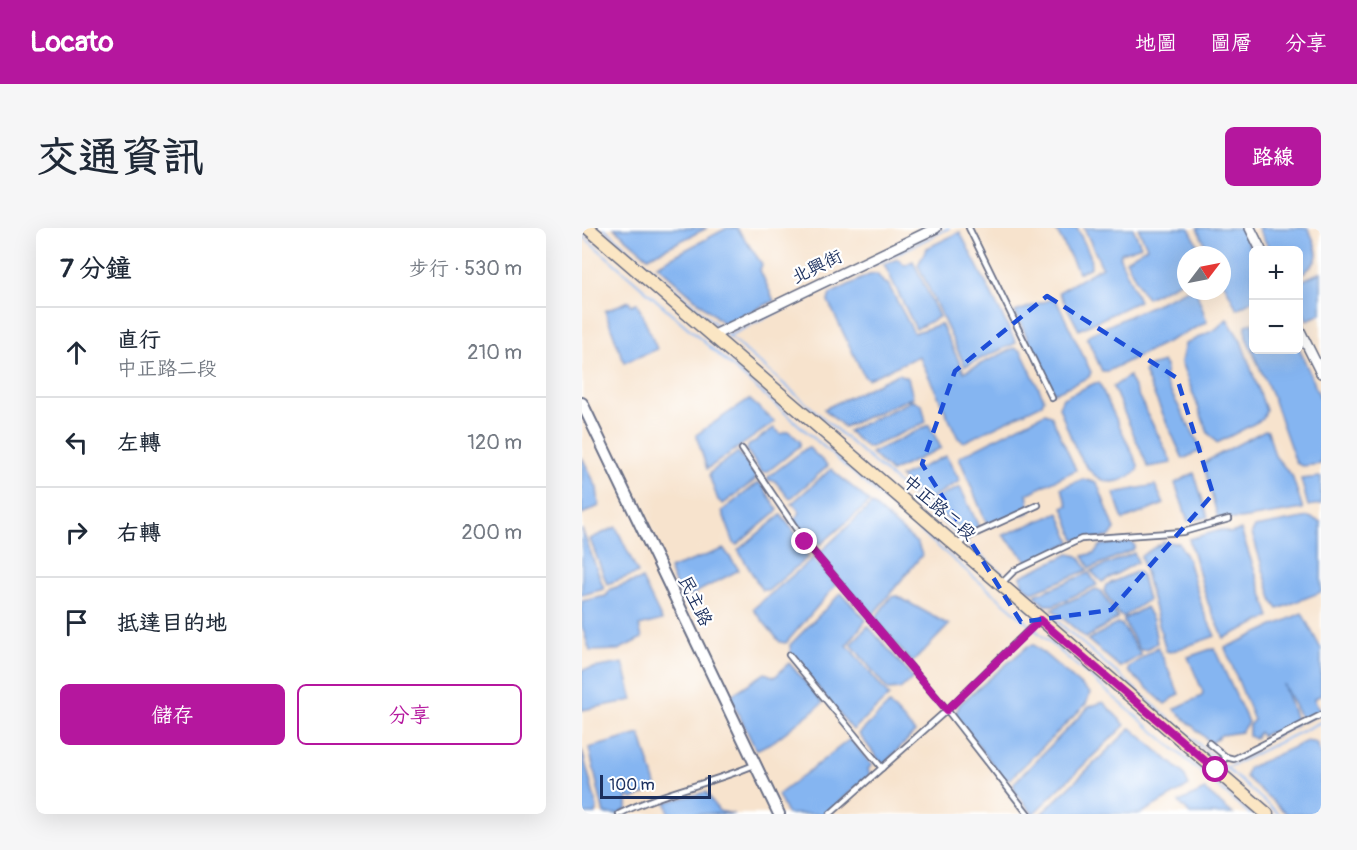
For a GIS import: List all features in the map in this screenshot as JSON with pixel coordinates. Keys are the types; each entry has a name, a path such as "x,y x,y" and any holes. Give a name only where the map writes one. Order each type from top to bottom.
{"main road":[{"name":"中正路二段","path":"588,228 1267,814"}],"street":[{"name":"北興街","path":"712,336 936,228"},
{"path":"1250,228 1259,246"},
{"path":"1303,335 1321,373"},
{"name":"民主路","path":"582,403 779,814"}],"lane":[{"path":"969,228 1052,398"},
{"path":"741,449 805,542 947,710 1028,814"},
{"path":"956,546 972,535 1038,505"},
{"path":"1000,585 1014,572 1081,539 1183,532 1229,519"},
{"path":"830,814 947,710 1040,620"},
{"path":"789,655 882,768"},
{"path":"1209,743 1226,758 1234,759 1321,715"},
{"path":"1216,770 1226,758"},
{"path":"619,814 639,804 719,780 755,764"}],"highlighted area":[{"path":"1047,296 1177,378 1213,494 1111,610 1021,622 922,464 955,371"}],"water":[{"path":"614,228 707,228 648,257"},
{"path":"727,228 737,228 762,264 760,270 774,301 724,324 657,265"},
{"path":"1055,228 1077,228 1090,255 1091,267 1079,273"},
{"path":"1084,228 1133,228 1141,246 1121,253 1120,258 1139,301 1079,330 1059,292 1102,267"},
{"path":"1138,228 1189,228 1198,246 1177,246 1177,283 1147,298 1126,260 1147,247"},
{"path":"1197,228 1241,228 1249,246 1249,302 1237,309 1231,297 1231,246 1206,246"},
{"path":"1258,228 1308,228 1317,256 1312,266 1303,273 1303,246 1268,246"},
{"path":"960,232 1016,343 965,366 918,265 927,248"},
{"path":"898,259 905,265 913,261 939,317 916,329 884,264"},
{"path":"1321,272 1321,314 1307,320 1303,311 1303,280"},
{"path":"877,274 884,283 888,284 914,333 941,324 964,372 1014,348 1021,351 1044,399 1042,404 964,442 958,438 919,356 868,379 864,376 828,301 830,294 869,275"},
{"path":"1177,294 1177,300 1199,300 1207,322 1108,371 1102,371 1087,338 1090,334"},
{"path":"1052,299 1057,302 1091,372 1089,377 1054,393 1015,312"},
{"path":"629,301 631,305 637,303 657,349 624,363 605,311"},
{"path":"1227,319 1241,341 1266,410 1263,419 1217,443 1208,433 1181,362 1185,344 1216,329"},
{"path":"1249,324 1249,344 1246,337 1246,325"},
{"path":"1254,354 1302,354 1321,400 1321,464 1302,466 1296,463 1272,395"},
{"path":"1163,362 1166,366 1165,381 1202,450 1183,459 1144,372 1150,366"},
{"path":"898,374 908,378 913,397 844,427 824,409"},
{"path":"1129,376 1172,463 1148,467 1113,387"},
{"path":"1099,383 1138,465 1138,470 1122,480 1108,482 1096,476 1086,466 1077,452 1059,407 1063,398"},
{"path":"749,399 775,422 707,469 696,435"},
{"path":"913,400 922,405 926,422 871,447 866,447 848,431"},
{"path":"1045,413 1051,415 1076,470 1027,494 1030,512 988,527 959,457"},
{"path":"929,425 941,448 891,472 871,453"},
{"path":"774,428 781,434 788,431 800,441 800,446 767,472 761,472 747,450 748,446"},
{"path":"1265,430 1268,431 1275,456 1292,476 1303,509 1240,519 1218,518 1203,463"},
{"path":"808,447 828,466 790,499 775,481 768,480 768,477"},
{"path":"738,452 755,474 755,480 723,504 718,500 709,475"},
{"path":"946,456 960,481 925,501 900,477"},
{"path":"582,457 597,488 599,506 582,514"},
{"path":"831,469 870,502 821,544 811,542 794,520 800,513 795,505 791,504"},
{"path":"1194,473 1208,517 1188,521 1175,483"},
{"path":"1321,477 1321,504 1308,506 1301,479"},
{"path":"1083,479 1097,483 1115,529 1109,537 1075,540 1063,507 1068,505 1061,488"},
{"path":"758,483 762,485 778,510 737,545 734,543 722,511"},
{"path":"1155,485 1164,504 1123,520 1114,493"},
{"path":"960,487 980,529 967,534 929,505 930,501"},
{"path":"872,504 918,544 922,555 874,613 870,614 818,554"},
{"path":"1059,513 1071,542 1028,562 1003,535"},
{"path":"781,515 804,544 800,547 808,557 769,590 762,590 738,550"},
{"path":"1309,517 1321,522 1321,592 1278,609 1273,602 1252,533 1255,527"},
{"path":"616,527 638,573 607,584 590,539"},
{"path":"582,529 604,589 582,595"},
{"path":"1221,530 1230,533 1241,530 1270,617 1224,638 1208,603 1189,539"},
{"path":"1132,542 1135,546 1133,550 1090,568 1083,556 1094,553 1101,545"},
{"path":"1163,542 1179,543 1188,560 1203,610 1215,636 1170,652 1166,651 1141,556"},
{"path":"724,549 739,570 682,600 669,569"},
{"path":"1134,553 1138,562 1102,582 1091,571"},
{"path":"1069,554 1078,556 1088,570 1032,592 1022,584 1021,576"},
{"path":"813,558 836,585 786,643 780,642 753,609"},
{"path":"1138,571 1142,577 1148,600 1123,617 1119,615 1104,591 1106,585"},
{"path":"1089,573 1097,585 1054,605 1045,605 1035,595"},
{"path":"642,579 662,620 639,626 642,638 618,650 590,651 582,626 582,601 606,596 611,589"},
{"path":"1096,589 1101,591 1118,618 1086,638 1052,609"},
{"path":"841,593 866,620 847,645 889,696 853,730 791,655 790,645"},
{"path":"897,596 949,625 914,661 910,661 875,618 891,597"},
{"path":"1146,607 1153,620 1157,643 1146,650 1140,650 1124,619"},
{"path":"1302,613 1321,649 1321,695 1314,699 1321,714 1303,722 1283,684 1298,725 1272,738 1269,732 1262,736 1259,732 1255,739 1249,736 1249,725 1254,720 1225,648"},
{"path":"1118,623 1122,625 1141,655 1120,667 1088,640"},
{"path":"868,626 913,678 900,689 888,690 851,644"},
{"path":"1034,645 1090,693 1086,704 1010,779 1003,778 955,715 960,704 1028,646"},
{"path":"1158,647 1179,694 1165,704 1128,671 1129,667"},
{"path":"1214,648 1248,722 1241,732 1221,735 1211,743 1174,709 1202,696 1203,692 1188,657"},
{"path":"623,663 633,700 582,710 582,670"},
{"path":"789,663 823,703 774,741 756,750 730,696 765,673 775,677"},
{"path":"1103,702 1125,725 1033,814 1014,790 1014,783 1089,707"},
{"path":"889,704 915,732 883,765 859,734"},
{"path":"1131,728 1183,773 1189,786 1140,814 1041,814"},
{"path":"640,734 657,788 633,799 627,796 627,809 618,814 604,814 589,748"},
{"path":"850,739 872,765 868,769 870,775 826,814 787,814 778,795"},
{"path":"1307,741 1316,743 1321,755 1321,814 1287,814 1246,777 1248,768"},
{"path":"582,750 597,808 595,814 582,814"},
{"path":"1205,790 1233,814 1190,814 1179,802"},
{"path":"706,792 719,811 734,814 669,814 666,802"}],"waterway":[{"path":"604,228 720,328"},
{"path":"728,336 949,228"},
{"path":"582,235 905,518 1250,814"},
{"path":"724,332 1279,814"},
{"path":"1226,768 1321,722"}],"route":[{"path":"805,542 947,710 1040,620 1216,770"}]}
